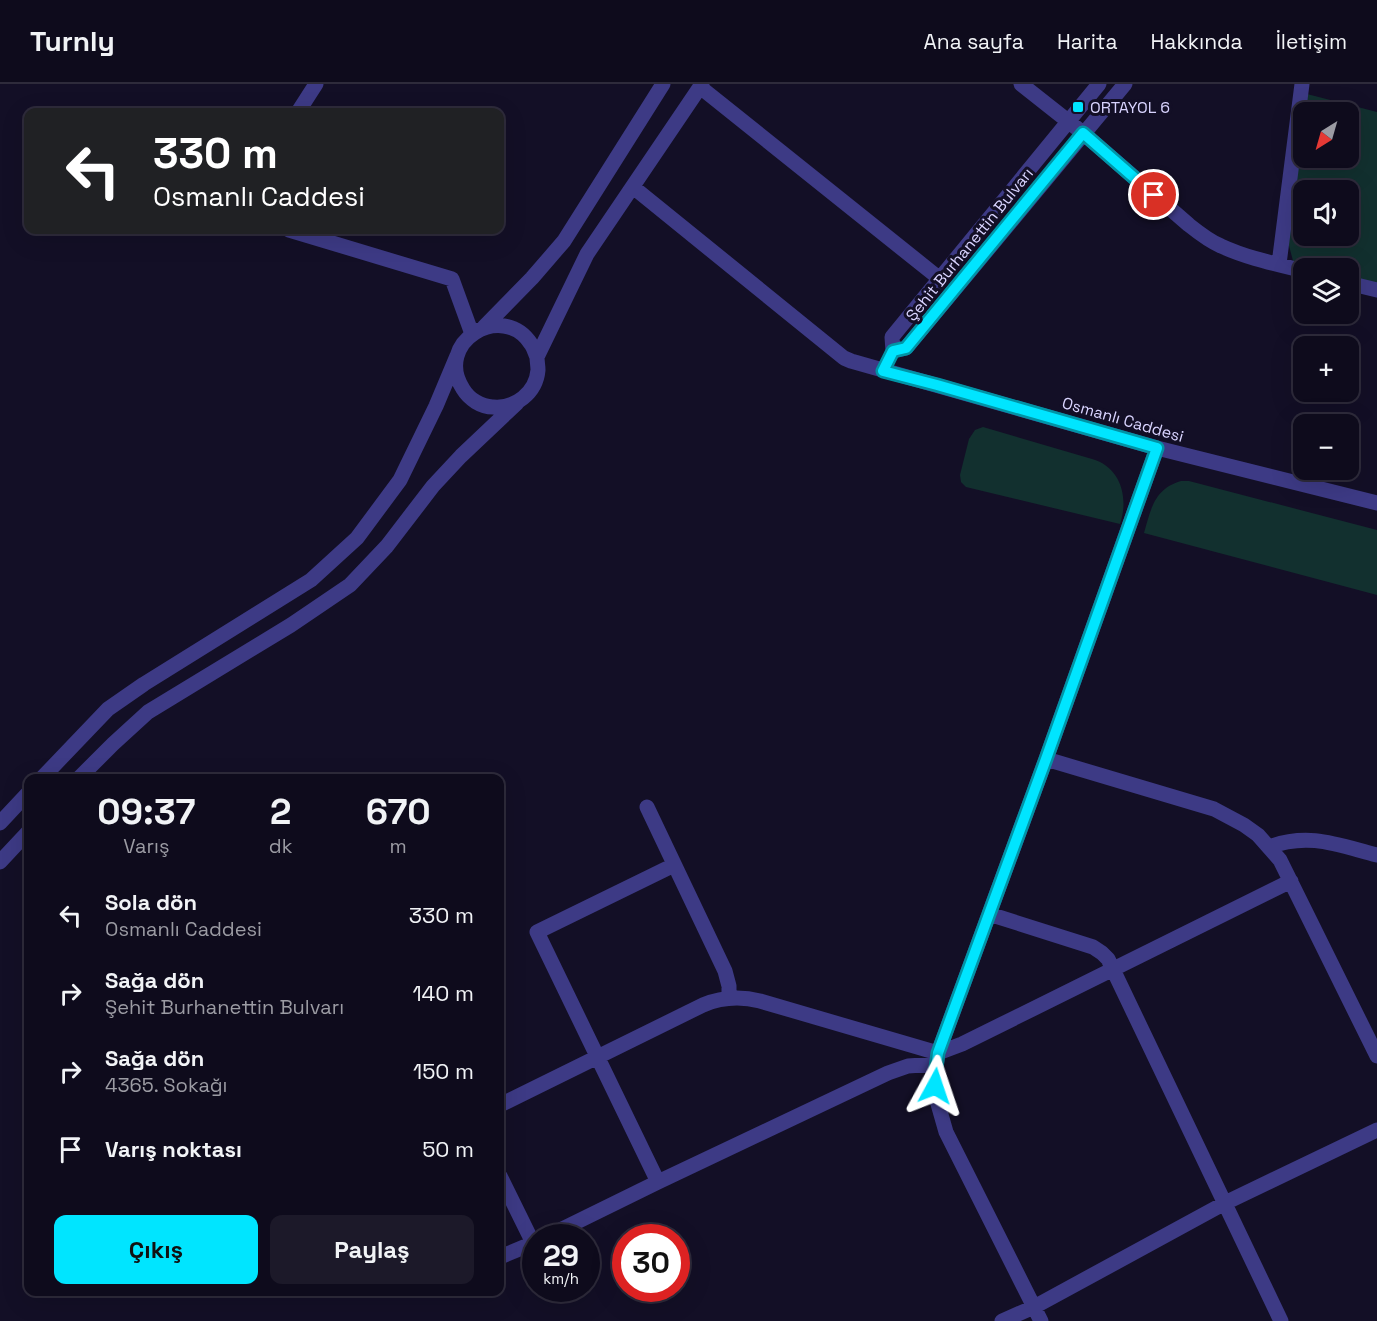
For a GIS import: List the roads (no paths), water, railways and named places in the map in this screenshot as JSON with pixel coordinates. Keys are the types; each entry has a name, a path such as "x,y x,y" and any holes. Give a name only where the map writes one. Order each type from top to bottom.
{"street":[{"path":"301,108 316,84"},
{"path":"46,774 108,709 311,580 357,538 400,480 463,343 532,278 564,241 663,84"},
{"path":"1021,84 1083,133 1204,236 1236,253 1293,268"},
{"name":"Şehit Burhanettin Bulvarı","path":"1100,84 892,337 893,351 906,348 1125,84"},
{"path":"1279,264 1302,84"},
{"path":"537,357 587,254 701,86 940,279"},
{"name":"Osmanlı Caddesi","path":"633,187 844,358 1157,448 1377,503"},
{"path":"302,234 452,279 478,330"},
{"path":"1359,286 1377,290"},
{"path":"84,774 112,744 148,712 291,625 350,585 387,546 433,486 461,456 528,395 535,383 538,370 537,357 531,344 522,334 510,328 497,325 478,330"},
{"path":"883,371 893,351"},
{"path":"457,356 456,369 459,383 466,394 477,403 490,407 504,407 517,403"},
{"path":"1037,1314 946,1132 936,1097 937,1059 1157,448"},
{"path":"1046,759 1214,809 1258,835 1280,860 1377,1056"},
{"path":"0,823 24,797"},
{"path":"647,807 725,971 729,998"},
{"path":"0,862 24,836"},
{"path":"1269,847 1292,840 1311,840 1377,855"},
{"path":"658,1182 537,932 675,865"},
{"path":"573,1224 888,1073 937,1059 956,1047 1291,881"},
{"path":"989,914 1093,948 1108,959 1281,1321"},
{"path":"504,1103 703,1005 729,998 750,998 937,1059"},
{"path":"1002,1321 1037,1314 1225,1203 1377,1130"},
{"path":"504,1183 528,1224"},
{"path":"504,1255 522,1248"}],"place":[{"name":"ORTAYOL 6","path":"1078,107"}]}
